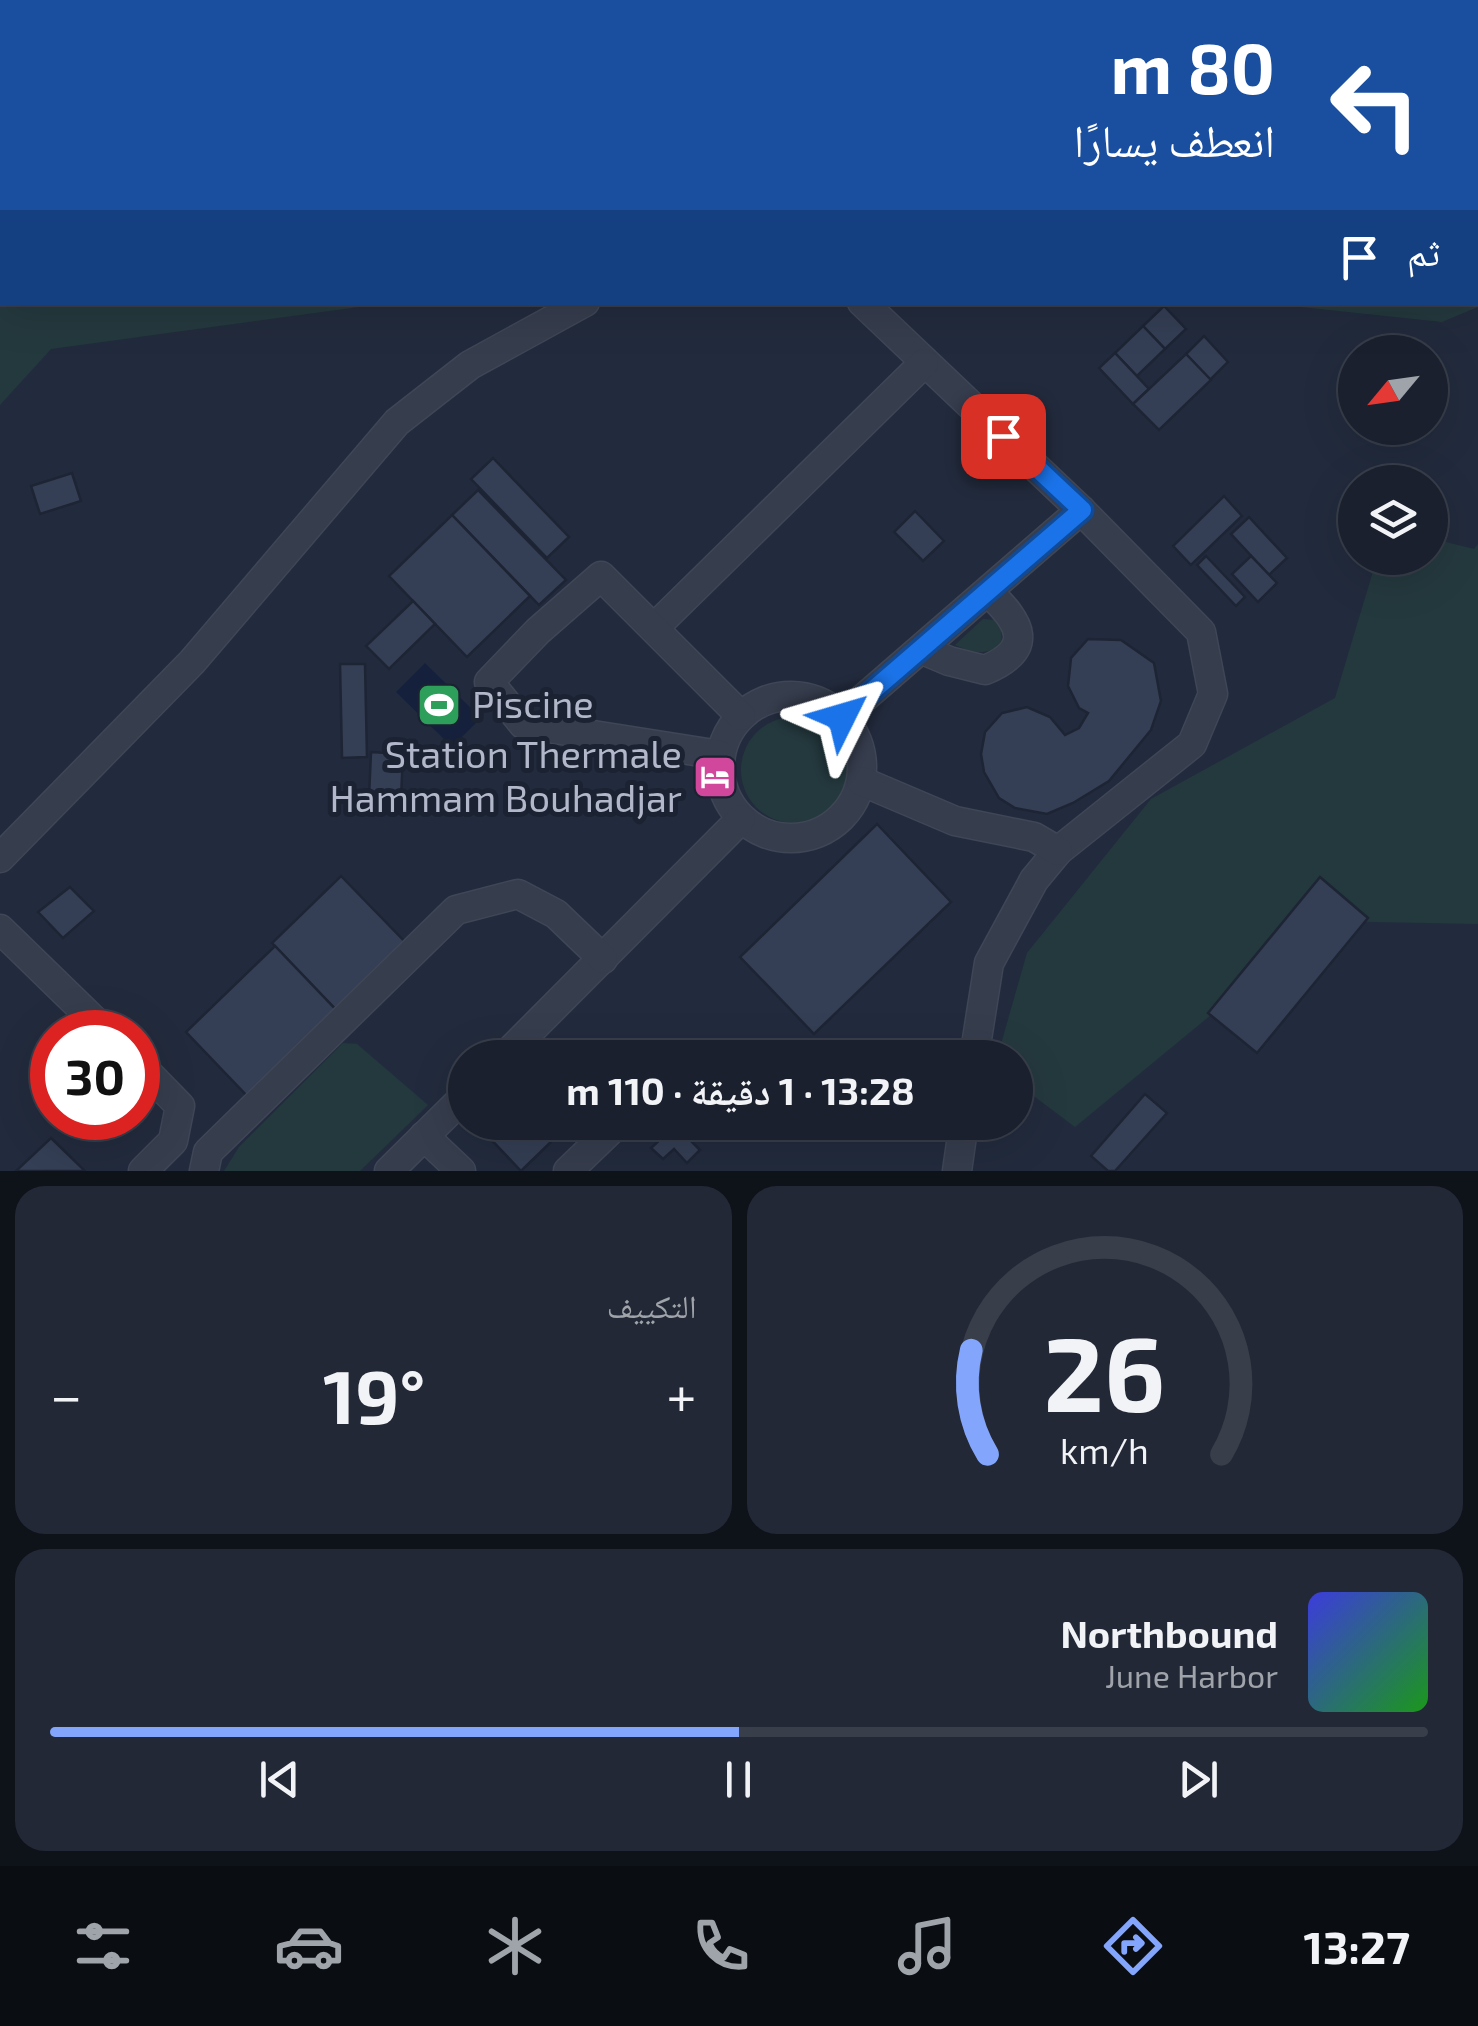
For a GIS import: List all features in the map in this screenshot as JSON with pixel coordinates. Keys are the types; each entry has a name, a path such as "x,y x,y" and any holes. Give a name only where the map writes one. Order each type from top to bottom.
{"street":[{"path":"0,858 192,662 396,422 470,364 578,305"},
{"path":"865,305 1082,510 1201,632 1213,694 1192,744 1058,851 1034,880 989,964 977,1040"},
{"path":"654,628 924,363"},
{"path":"842,717 1082,510"},
{"path":"720,755 524,724 490,682 538,630 601,576 741,716"},
{"path":"923,650 985,670 1014,654 1019,644 1018,629 1010,614 988,592"},
{"path":"780,696 803,697 824,704 842,717 858,747 861,781 847,810 823,832 802,838 780,838 759,832 741,819 727,800 720,778 720,755 741,716 759,703 780,696"},
{"path":"861,781 955,821 1034,838 1058,851"},
{"path":"521,1040 741,819"},
{"path":"204,1171 208,1152 456,910 518,894 556,914 603,959"},
{"path":"0,929 83,1010"},
{"path":"143,1171 173,1141 180,1106 160,1086"},
{"path":"389,1171 448,1113"},
{"path":"424,1136 461,1171"},
{"path":"568,1171 600,1140"},
{"path":"957,1171 961,1140"}],"green space":[{"path":"0,305 361,305 51,349 0,405"},
{"path":"1282,305 1478,305 1442,322"},
{"path":"1448,542 1474,549 1478,544 1478,924 1325,921 1075,1127 1033,1096 1033,1040 1002,1040 1027,953 1151,799 1335,698 1372,575 1448,575"},
{"path":"983,619 995,620 1001,626 1002,644 979,652 955,645"},
{"path":"794,717 814,721 831,733 843,750 847,770 843,790 831,807 814,819 794,823 774,819 757,807 745,790 741,770 745,750 757,733 774,721"},
{"path":"343,1043 357,1044 428,1105 360,1171 224,1171 239,1147"}],"water":[{"name":"Piscine","path":"425,663 481,718 452,747 396,692"}],"building":[{"path":"1164,306 1186,329 1165,349 1143,326"},
{"path":"1143,326 1165,349 1137,376 1115,353"},
{"path":"1204,336 1228,362 1210,380 1186,354"},
{"path":"1115,353 1149,389 1133,404 1099,368"},
{"path":"1186,354 1211,380 1159,430 1133,404"},
{"path":"493,458 569,537 547,558 471,479"},
{"path":"72,473 81,501 40,514 31,486"},
{"path":"478,490 566,580 539,605 452,515"},
{"path":"1224,496 1242,516 1191,565 1173,546"},
{"path":"915,511 944,541 923,561 894,532"},
{"path":"452,515 530,596 467,657 389,576"},
{"path":"1249,517 1287,558 1269,575 1231,534"},
{"path":"1206,556 1245,597 1236,606 1197,565"},
{"path":"1251,556 1277,583 1258,602 1232,574"},
{"path":"413,601 435,624 389,669 366,646"},
{"path":"1088,639 1121,640 1154,663 1161,701 1151,730 1109,781 1073,803 1047,814 1015,808 999,798 984,772 981,754 985,732 1002,713 1027,707 1050,717 1065,735 1079,728 1088,713 1079,708 1068,686 1071,658"},
{"path":"340,664 365,664 367,757 342,758"},
{"path":"371,752 403,754 401,799 369,797"},
{"path":"877,824 951,902 814,1034 740,957"},
{"path":"341,876 409,946 340,1014 272,943"},
{"path":"1320,877 1368,918 1257,1053 1208,1013"},
{"path":"70,887 94,911 63,938 38,912"},
{"path":"275,946 340,1014 251,1100 186,1032"},
{"path":"1145,1094 1167,1113 1115,1171 1108,1171 1091,1156"},
{"path":"53,1140 85,1171 16,1171"},
{"path":"492,1140 553,1140 521,1171"},
{"path":"660,1140 690,1140 700,1150 687,1163 674,1149 663,1159 651,1148"}],"place":[{"name":"Piscine","path":"439,705"},
{"name":"Station Thermale Hammam Bouhadjar","path":"715,777"}],"route":[{"path":"842,717 1082,510 1003,436"}]}
